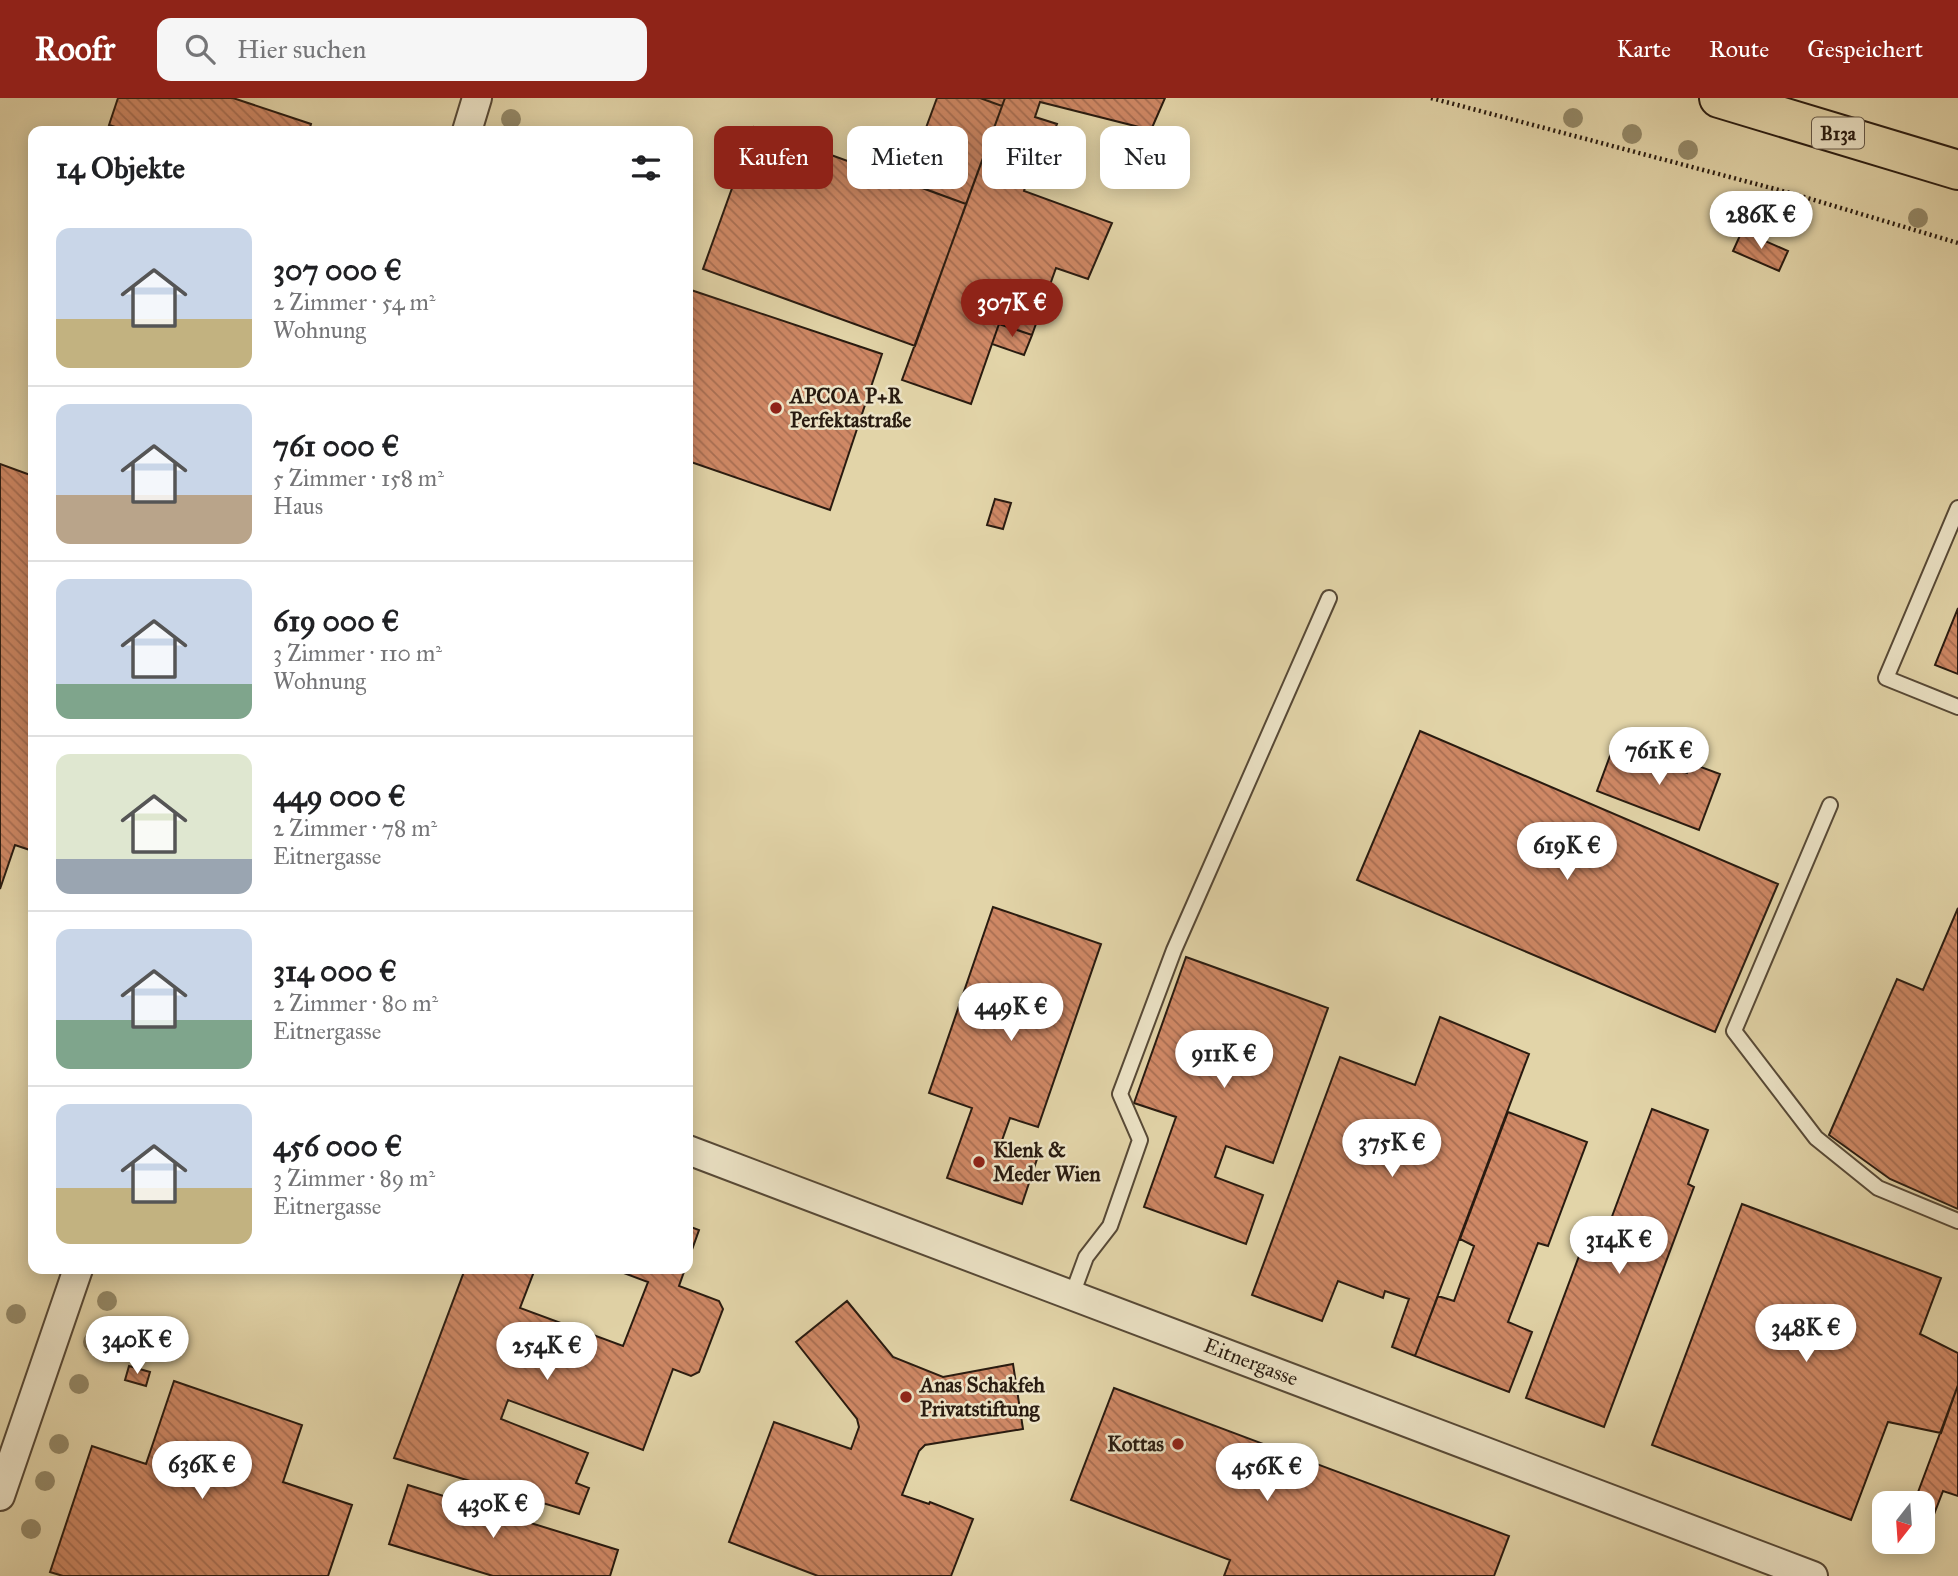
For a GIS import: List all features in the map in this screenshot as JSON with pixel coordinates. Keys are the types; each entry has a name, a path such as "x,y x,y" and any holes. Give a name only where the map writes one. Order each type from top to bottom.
{"main road":[{"name":"B13a","path":"1719,98 1958,170"}],"street":[{"path":"469,126 477,98"},
{"name":"Eitnergasse","path":"693,1152 1813,1576"},
{"path":"0,1496 76,1274"}],"lane":[{"path":"1958,508 1886,678 1958,707"},
{"path":"1072,1295 1086,1258 1110,1226 1140,1140 1120,1094 1174,950 1329,598"},
{"path":"1830,805 1734,1031 1816,1138 1878,1188 1958,1220"}],"path":[{"path":"1431,98 1794,194 1958,243"}],"building":[{"path":"118,98 233,98 311,124 310,126 109,125"},
{"path":"937,98 980,98 1002,106 995,126 982,126 982,160 966,204 925,189 968,189 968,126 927,126"},
{"path":"980,98 1005,98 1002,106"},
{"path":"1005,98 1165,98 1153,126 1135,126 1040,102 1035,117 1057,124 1056,126 995,126"},
{"path":"833,156 847,161 847,189 925,189 966,204 915,346 703,269 732,189 833,189"},
{"path":"982,161 982,189 1025,189 1112,223 1088,279 1056,268 1032,335 999,324 971,404 902,380"},
{"path":"1742,231 1788,251 1779,271 1733,251"},
{"name":"APCOA P+R Perfektastraße","path":"693,291 882,354 830,510 693,463"},
{"path":"999,324 1032,335 1024,355 992,344"},
{"path":"0,464 28,474 28,849 15,845 0,889"},
{"path":"995,499 1011,503 1003,529 987,525"},
{"path":"1958,608 1958,674 1935,665"},
{"path":"1420,731 1778,884 1715,1032 1357,880"},
{"path":"1614,745 1687,773 1690,763 1720,774 1699,830 1597,791"},
{"path":"993,907 1101,944 1038,1127 1010,1118 1000,1146 1037,1159 1022,1204 947,1178 972,1108 929,1093"},
{"path":"1958,908 1958,1209 1890,1179 1829,1135 1897,979 1923,990"},
{"path":"1186,957 1328,1008 1273,1163 1226,1146 1215,1177 1263,1195 1246,1244 1144,1207 1176,1117 1134,1103"},
{"path":"1440,1017 1529,1054 1415,1356 1392,1347 1409,1299 1385,1291 1383,1298 1338,1281 1322,1321 1252,1295 1340,1057 1415,1085"},
{"path":"1652,1109 1708,1130 1688,1184 1694,1187 1604,1427 1526,1398 1588,1232 1604,1238"},
{"path":"1508,1112 1587,1142 1548,1246 1538,1243 1508,1322 1532,1332 1509,1392 1415,1356 1438,1296 1454,1301 1474,1246 1460,1239"},
{"path":"1742,1204 1941,1278 1920,1334 1958,1353 1958,1385 1941,1433 1888,1422 1851,1520 1652,1445"},
{"path":"693,1228 699,1230 693,1247"},
{"path":"463,1274 533,1274 520,1308 623,1346 648,1282 626,1274 683,1274 679,1286 719,1301 723,1309 699,1372 691,1376 673,1369 643,1450 508,1400 501,1419 588,1453 576,1483 589,1488 579,1514 394,1458"},
{"path":"847,1301 893,1357 943,1377 1013,1364 1023,1429 925,1445 919,1451 902,1495 929,1504 930,1502 973,1519 951,1576 818,1576 729,1542 774,1422 851,1449 859,1427 857,1419 796,1342"},
{"path":"129,1366 150,1372 146,1386 125,1380"},
{"path":"174,1381 302,1425 283,1482 352,1505 328,1576 63,1576 50,1572 92,1446 146,1464"},
{"path":"1958,1385 1958,1496 1943,1491 1936,1509 1936,1491 1918,1491"},
{"name":"Kottas","path":"1114,1388 1509,1536 1494,1576 1224,1576 1230,1560 1071,1500"},
{"path":"408,1485 618,1550 610,1576 493,1576 389,1544"}],"place":[{"name":"APCOA P+R Perfektastraße","path":"776,408"},
{"name":"Klenk & Meder Wien","path":"979,1162"},
{"name":"Anas Schakfeh Privatstiftung","path":"906,1397"},
{"name":"Kottas","path":"1178,1444"}]}
